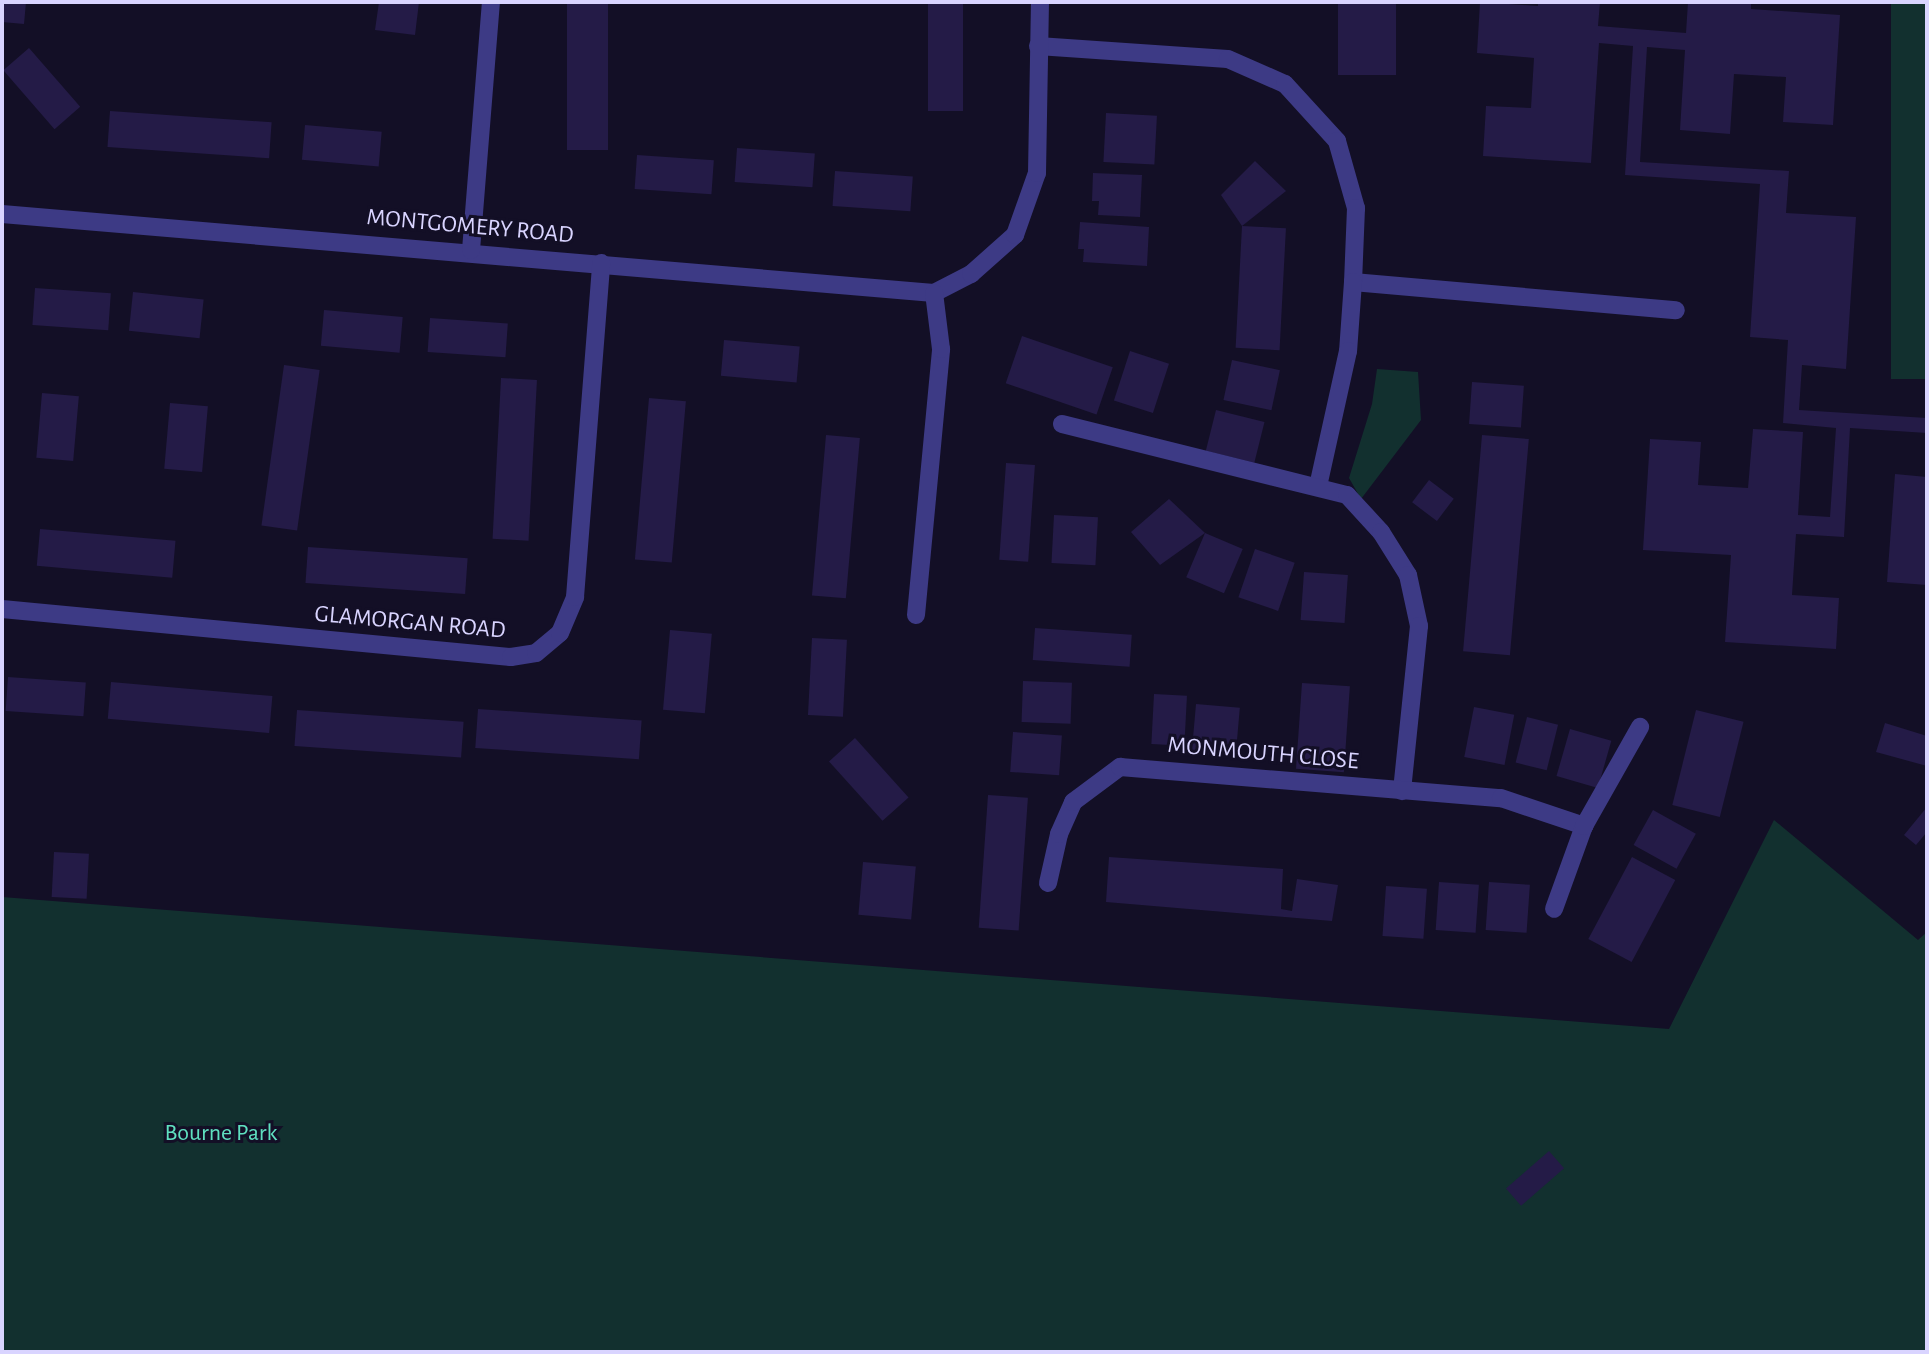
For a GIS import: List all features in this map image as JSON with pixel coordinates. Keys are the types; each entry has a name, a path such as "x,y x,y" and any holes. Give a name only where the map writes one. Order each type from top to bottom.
{"street":[{"path":"471,250 491,2"},
{"path":"916,615 941,349 934,293 971,274 1015,235 1037,173 1040,2"},
{"path":"1038,46 1228,59 1285,84 1337,141 1356,208 1353,282 1348,351 1318,486"},
{"name":"MONTGOMERY ROAD","path":"2,214 471,250 934,293"},
{"name":"GLAMORGAN ROAD","path":"2,609 511,657 536,653 560,633 575,597 601,263"},
{"path":"1353,282 1676,310"},
{"path":"1062,424 1347,495 1381,532 1408,575 1419,626 1402,791"},
{"path":"1554,909 1584,826 1640,727"},
{"name":"MONMOUTH CLOSE","path":"1048,883 1059,834 1073,802 1120,767 1501,798 1584,826"}],"green space":[{"path":"1891,2 1927,2 1927,379 1891,379"},
{"path":"1377,369 1418,372 1421,420 1361,499 1349,478 1372,404"},
{"name":"Bourne Park","path":"1774,820 1918,940 1927,932 1927,1352 2,1352 2,897 1669,1029"}],"building":[{"path":"2,2 26,2 24,24 2,22"},
{"path":"379,2 419,2 415,35 375,30"},
{"path":"567,2 608,2 608,150 567,150"},
{"path":"928,2 963,2 963,111 928,111"},
{"path":"1338,2 1396,2 1396,75 1338,75"},
{"path":"1480,2 1538,6 1538,2 1600,2 1598,26 1686,33 1688,2 1751,2 1751,9 1840,15 1833,125 1783,122 1786,77 1734,74 1730,134 1680,130 1685,50 1647,47 1640,162 1789,171 1786,213 1856,217 1846,369 1802,365 1799,410 1927,418 1927,433 1850,428 1844,537 1796,534 1792,595 1839,598 1836,649 1725,642 1731,555 1643,550 1650,439 1701,442 1698,485 1748,488 1753,429 1803,432 1798,515 1830,517 1836,428 1783,423 1788,340 1750,337 1760,184 1625,175 1633,46 1599,43 1591,163 1483,156 1486,106 1531,108 1534,58 1477,53"},
{"path":"29,48 80,107 55,129 3,70"},
{"path":"110,111 272,122 269,158 107,147"},
{"path":"1106,113 1157,116 1154,165 1103,162"},
{"path":"305,125 382,132 379,167 302,160"},
{"path":"737,148 815,153 812,187 735,182"},
{"path":"637,155 714,160 711,194 635,189"},
{"path":"1255,161 1286,191 1242,226 1221,195"},
{"path":"835,171 913,176 910,211 833,206"},
{"path":"1093,173 1142,175 1140,217 1098,215 1099,201 1092,201"},
{"path":"1080,222 1149,227 1147,266 1083,262 1084,249 1078,249"},
{"path":"1242,226 1286,228 1280,350 1236,348"},
{"path":"35,288 111,293 108,330 32,325"},
{"path":"133,292 204,299 200,338 129,331"},
{"path":"324,310 403,317 400,353 321,346"},
{"path":"430,318 508,323 505,357 428,352"},
{"path":"1022,336 1113,367 1096,415 1006,383"},
{"path":"724,340 800,347 797,382 721,376"},
{"path":"1130,351 1169,364 1153,413 1114,400"},
{"path":"1232,360 1280,370 1271,410 1223,400"},
{"path":"284,365 320,370 297,530 261,525"},
{"path":"501,378 537,380 529,541 493,539"},
{"path":"1472,382 1524,386 1521,428 1469,424"},
{"path":"42,393 79,396 73,461 36,458"},
{"path":"649,398 686,401 672,563 635,559"},
{"path":"170,403 208,406 202,472 164,469"},
{"path":"1216,410 1265,422 1254,463 1206,451"},
{"path":"826,435 860,438 846,598 812,595"},
{"path":"1482,435 1529,439 1510,655 1463,651"},
{"path":"1006,463 1035,465 1028,562 999,560"},
{"path":"1895,474 1927,477 1927,585 1887,582"},
{"path":"1429,480 1454,499 1437,521 1412,502"},
{"path":"1169,499 1205,533 1160,565 1131,532"},
{"path":"1054,515 1098,517 1095,565 1051,563"},
{"path":"40,529 175,541 172,578 37,566"},
{"path":"1205,533 1243,549 1224,593 1186,577"},
{"path":"308,547 468,558 465,594 305,583"},
{"path":"1255,549 1295,563 1278,611 1238,597"},
{"path":"1304,572 1348,575 1345,623 1301,620"},
{"path":"1035,628 1132,635 1130,667 1033,660"},
{"path":"670,630 712,634 705,713 663,710"},
{"path":"812,638 847,640 843,717 808,715"},
{"path":"8,677 86,682 83,716 6,711"},
{"path":"1023,681 1072,683 1071,724 1022,722"},
{"path":"111,682 272,696 269,733 108,719"},
{"path":"1302,683 1350,686 1344,772 1296,769"},
{"path":"1154,694 1187,696 1184,746 1151,744"},
{"path":"1196,704 1240,708 1236,757 1192,753"},
{"path":"1474,707 1514,715 1505,765 1464,757"},
{"path":"478,709 642,720 639,759 475,748"},
{"path":"297,710 464,722 461,758 294,746"},
{"path":"1696,710 1744,722 1720,817 1672,805"},
{"path":"1527,717 1558,725 1547,770 1516,763"},
{"path":"1885,723 1927,736 1927,766 1876,752"},
{"path":"1570,729 1611,741 1598,788 1556,776"},
{"path":"1013,732 1062,735 1059,775 1010,772"},
{"path":"855,738 909,797 883,821 829,761"},
{"path":"988,795 1028,798 1019,930 979,928"},
{"path":"1927,807 1927,832 1916,845 1904,835"},
{"path":"1653,810 1696,834 1676,869 1634,845"},
{"path":"54,852 89,854 87,899 52,897"},
{"path":"1109,857 1283,869 1281,909 1292,911 1297,879 1338,885 1332,921 1106,902"},
{"path":"1632,857 1675,880 1632,962 1588,939"},
{"path":"863,862 916,867 911,919 858,915"},
{"path":"1439,882 1479,885 1476,933 1436,930"},
{"path":"1489,882 1530,885 1527,933 1486,930"},
{"path":"1386,886 1427,889 1423,939 1383,936"},
{"path":"1549,1151 1564,1168 1521,1206 1506,1188"}]}
